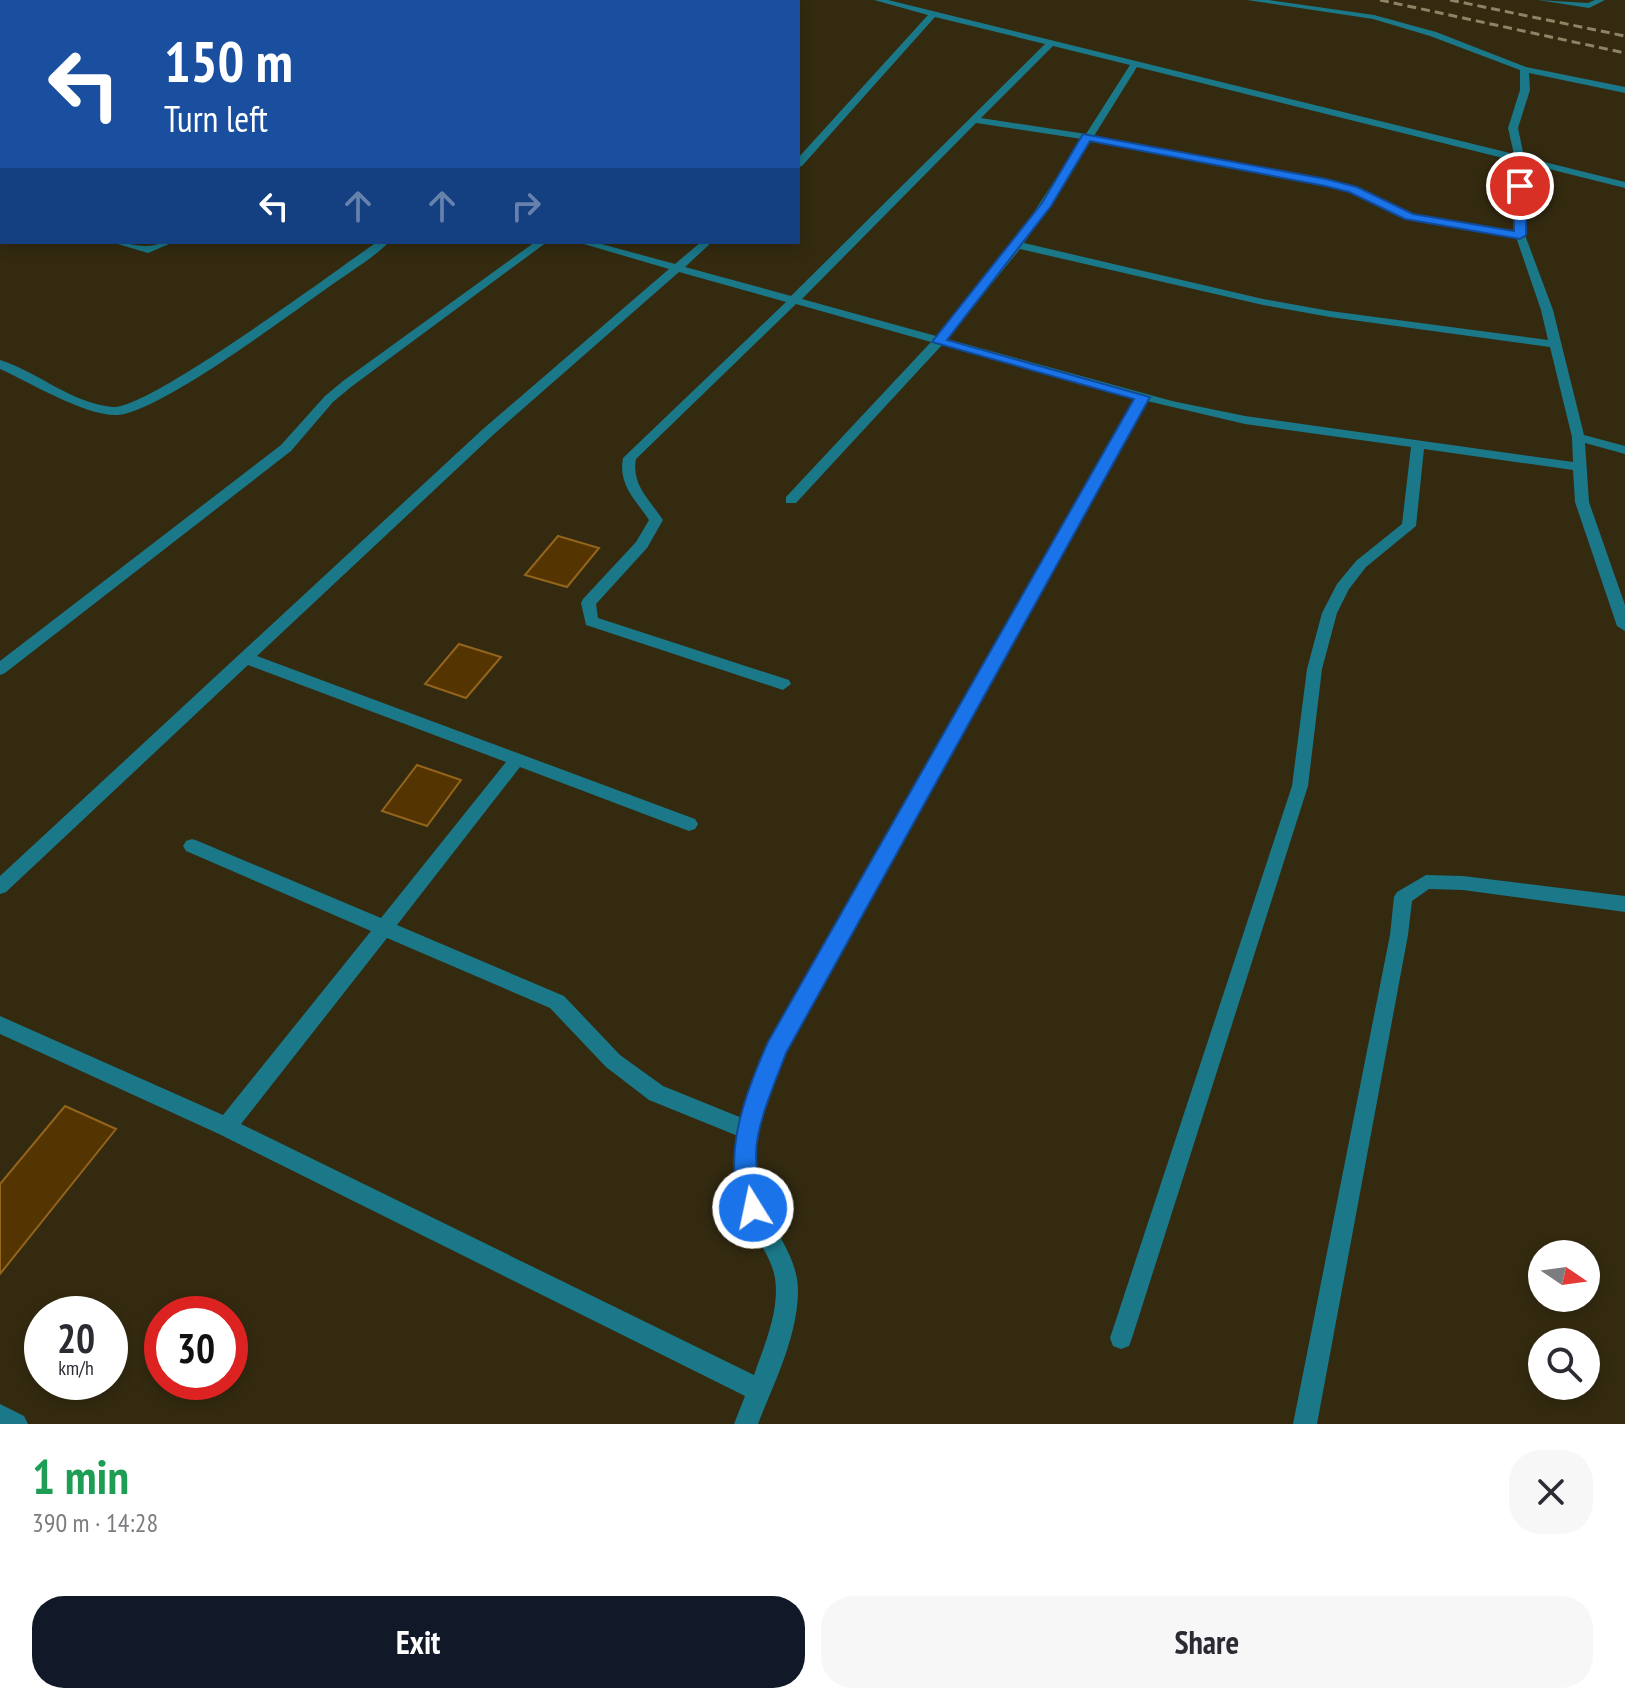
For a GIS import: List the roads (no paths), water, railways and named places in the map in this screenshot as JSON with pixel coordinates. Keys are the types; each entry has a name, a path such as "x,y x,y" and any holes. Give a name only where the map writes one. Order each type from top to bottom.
{"street":[{"path":"878,0 1520,162 1625,185"},
{"path":"1251,0 1353,13 1405,25 1524,69 1625,90"},
{"path":"1542,0 1589,6 1601,0"},
{"path":"800,162 932,15"},
{"path":"783,684 591,621 588,603 642,545 656,520 628,484 626,472 630,458 794,300 1051,43"},
{"path":"791,500 938,342 1017,245 1047,204 1086,137 1135,64"},
{"path":"1524,69 1525,90 1513,128 1520,162 1520,235 1547,310 1578,437 1582,502 1625,626"},
{"path":"974,120 1086,137 1326,182 1353,190 1410,217 1520,235"},
{"path":"124,244 148,250 164,244"},
{"path":"1,366 97,407 121,412 167,391 381,244"},
{"path":"0,669 286,448 329,399 347,384 539,244"},
{"path":"589,244 1143,397 1245,420 1581,467"},
{"path":"0,887 488,432 705,244"},
{"path":"1017,245 1317,312 1555,344"},
{"path":"746,1424 775,1347 787,1288 774,1242 753,1208 744,1155 756,1102 776,1050 1143,397"},
{"path":"1578,437 1625,450"},
{"path":"1121,1338 1300,786 1308,742 1317,645 1330,607 1344,585 1363,563 1409,526 1418,444"},
{"path":"246,658 689,824"},
{"path":"226,1127 517,760"},
{"path":"192,846 557,1002 613,1061 656,1093 749,1131"},
{"path":"1305,1424 1399,935 1403,897 1426,882 1463,883 1625,904"},
{"path":"0,1025 226,1127 759,1390"},
{"path":"0,1416 16,1424"}],"railway":[{"path":"1380,0 1625,53"},
{"path":"1450,0 1625,36"}]}
